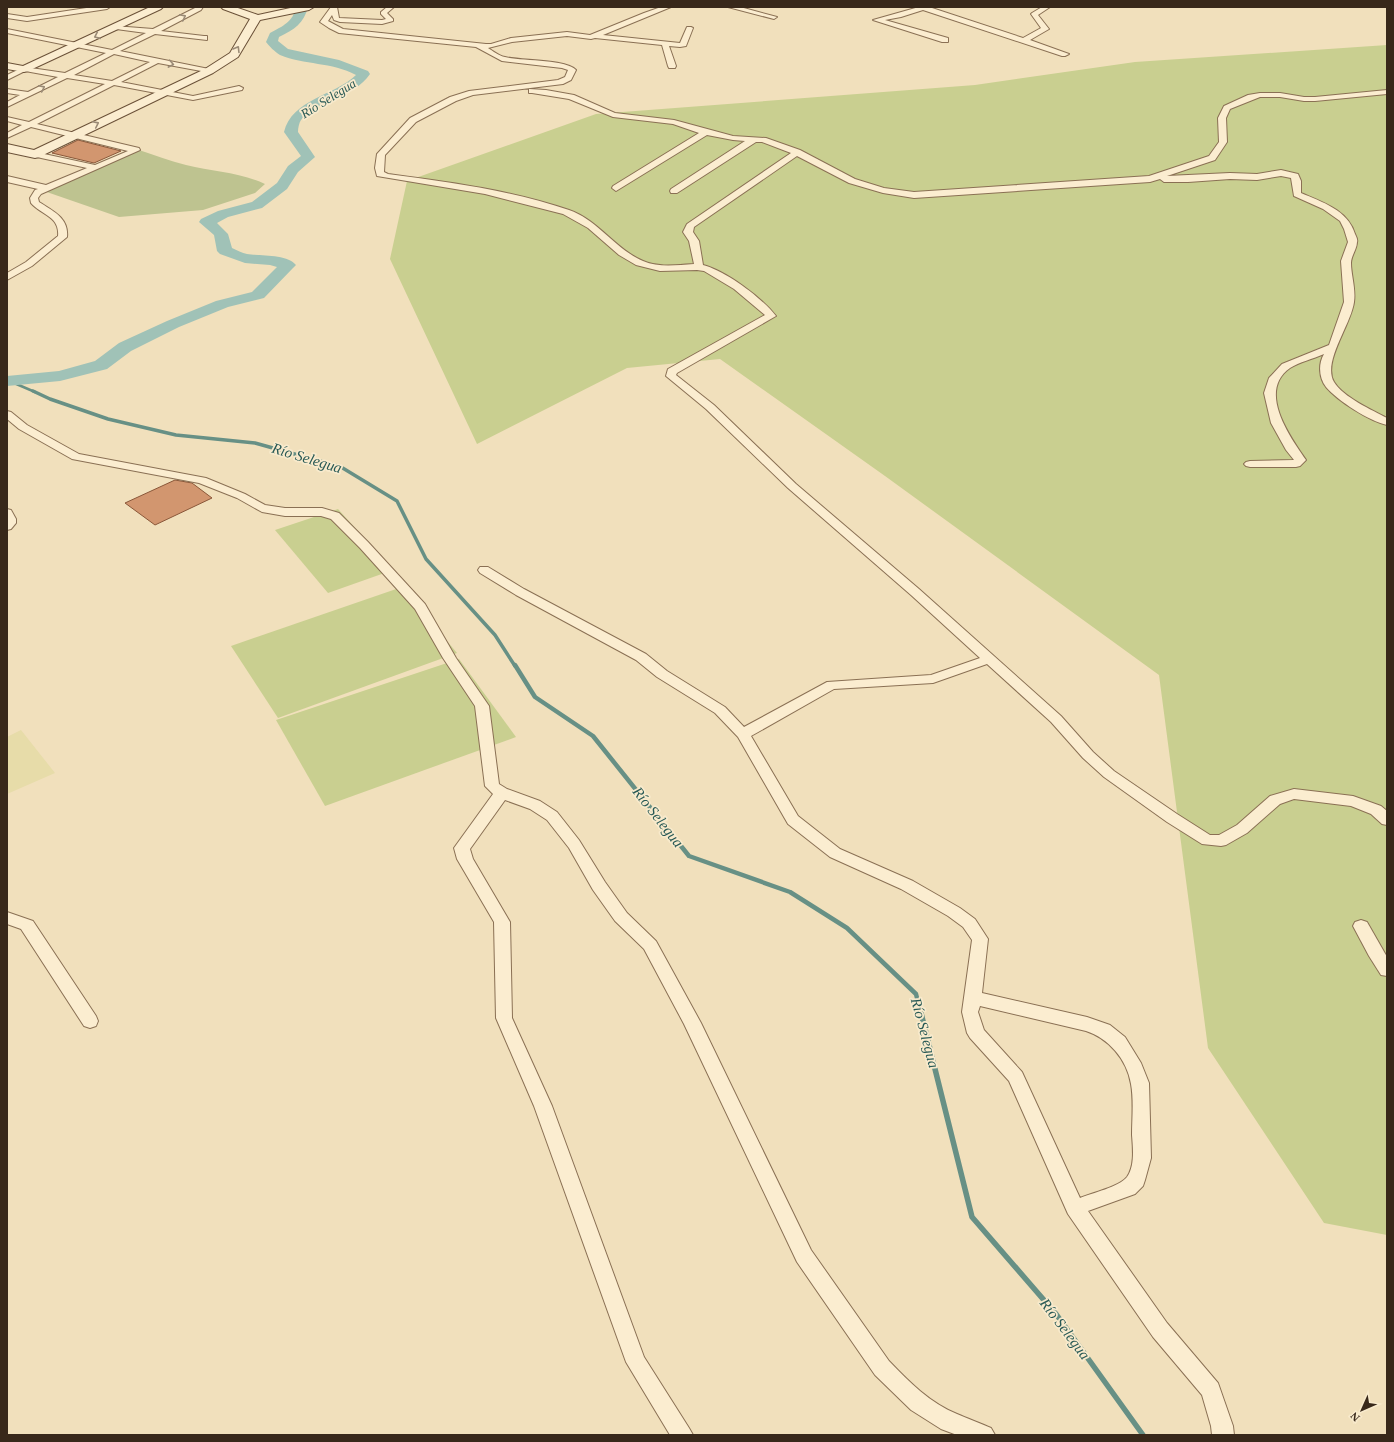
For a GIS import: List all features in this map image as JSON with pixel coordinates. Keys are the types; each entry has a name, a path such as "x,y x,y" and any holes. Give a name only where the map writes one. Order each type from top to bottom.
{"main road":[{"path":"7,66 24,69 158,7"},
{"path":"226,7 257,18"},
{"path":"7,148 35,154 162,92 209,71 234,54 253,22 257,18 309,7"}],"street":[{"path":"7,16 27,19 107,7"},
{"path":"7,105 155,32 199,9 200,7"},
{"path":"334,7 336,19 382,22 391,20 383,13 391,7"},
{"path":"334,7 324,22 331,28 342,31 479,46 492,46 511,40 563,35 586,38 596,36 646,14 668,7"},
{"path":"731,7 774,17"},
{"path":"1023,40 1045,29 1034,14 1046,7"},
{"path":"945,40 876,20 899,16 924,8 1065,54"},
{"path":"116,27 204,38"},
{"path":"596,36 666,44 683,44 689,28"},
{"path":"7,31 209,71"},
{"path":"666,44 672,66"},
{"path":"479,46 502,59 562,66 572,70 568,78 560,82 472,93 453,99 413,120 381,154 380,174 450,185 521,199 574,215 603,234 628,258 656,268 699,267 714,272 756,301 771,316 672,371 670,376 710,407 792,486 915,592 1056,719 1088,756 1108,774 1172,818 1207,840 1221,841 1242,829 1275,800 1294,794 1353,801 1376,810 1387,820"},
{"path":"7,136 157,61"},
{"path":"7,78 24,69 113,83 193,98 239,88"},
{"path":"511,88 521,91 559,94 585,102 613,116 674,122 706,132 733,138 763,140 797,152 852,181 883,190 914,195 1150,179 1188,179 1230,176 1257,177 1286,174 1295,176 1297,181 1297,194 1326,207 1343,220 1349,229 1353,242 1346,261 1349,302 1333,347 1327,358 1325,373 1330,385 1352,404 1387,422"},
{"path":"7,91 28,94"},
{"path":"1150,179 1212,158 1223,142 1222,118 1227,108 1251,96 1280,95 1304,99 1316,99 1387,92"},
{"path":"7,118 136,150 38,192 34,198 35,203 61,221 63,226 62,237 29,264 7,277"},
{"path":"616,188 706,132"},
{"path":"674,191 753,140"},
{"path":"699,267 694,241 688,232 690,226 797,152"},
{"path":"35,154 94,167"},
{"path":"7,179 46,188"},
{"path":"1250,464 1296,464 1300,460 1292,450 1277,423 1269,393 1274,378 1286,366 1333,347"},
{"path":"7,414 24,427 76,457 202,480 241,496 262,508 285,512 322,512 335,516 364,545 420,607 450,658 482,706 492,786 502,794 535,805 552,816 574,844 599,886 622,917 650,945 692,1023 804,1256 882,1368 895,1382 926,1408 944,1419 977,1433"},
{"path":"7,513 10,519 10,523 7,526"},
{"path":"484,570 520,592 641,657 662,674 720,710 743,734 793,820 835,853 907,885 954,912 969,923 980,939 970,1012 976,1033 1016,1076 1075,1208 1160,1330 1211,1390 1222,1426 1223,1435"},
{"path":"743,734 832,685 853,685 933,679 989,659"},
{"path":"502,794 462,848 465,859 502,922 504,1018 543,1106 636,1362 682,1435"},
{"path":"7,918 27,925 90,1021"},
{"path":"1361,926 1387,970"},
{"path":"973,998 1087,1024 1104,1030 1119,1042 1132,1063 1140,1083 1142,1158 1136,1180 1128,1188 1075,1208"}],"shaded area":[{"path":"21,730 55,773 7,794 7,737"}],"green space":[{"path":"1387,45 1387,1235 1324,1223 1208,1048 1159,675 885,476 720,359 627,368 477,444 390,259 407,181 596,114 975,85 1135,62"},
{"path":"139,150 180,163 246,177 265,184 255,193 203,210 119,217 41,190"},
{"path":"338,509 393,570 328,593 275,530"},
{"path":"402,587 457,653 278,718 231,646"},
{"path":"459,659 516,737 325,806 276,720"}],"building":[{"path":"78,140 121,151 94,163 52,153"},
{"path":"175,480 192,483 212,498 155,525 125,503"}],"waterway":[{"name":"Río Selegua","path":"7,381 60,376 101,365 125,347 173,324 222,304 258,295 288,265 271,260 245,258 225,251 223,237 215,228 206,222 223,214 257,205 282,186 293,169 308,157 291,132 295,119 312,106 348,87 364,74 345,65 284,52 272,42 274,35 296,22 301,13 302,7"},
{"name":"Río Selegua","path":"7,380 35,392"},
{"name":"Río Selegua","path":"33,391 50,399 108,419 176,435 255,443 341,467 397,501 426,559 495,635 515,666"},
{"name":"Río Selegua","path":"515,665 535,697 593,736 689,856 790,892 847,928 916,994 920,1010"},
{"name":"Río Selegua","path":"920,1009 972,1217 1056,1314 1143,1435"}]}
